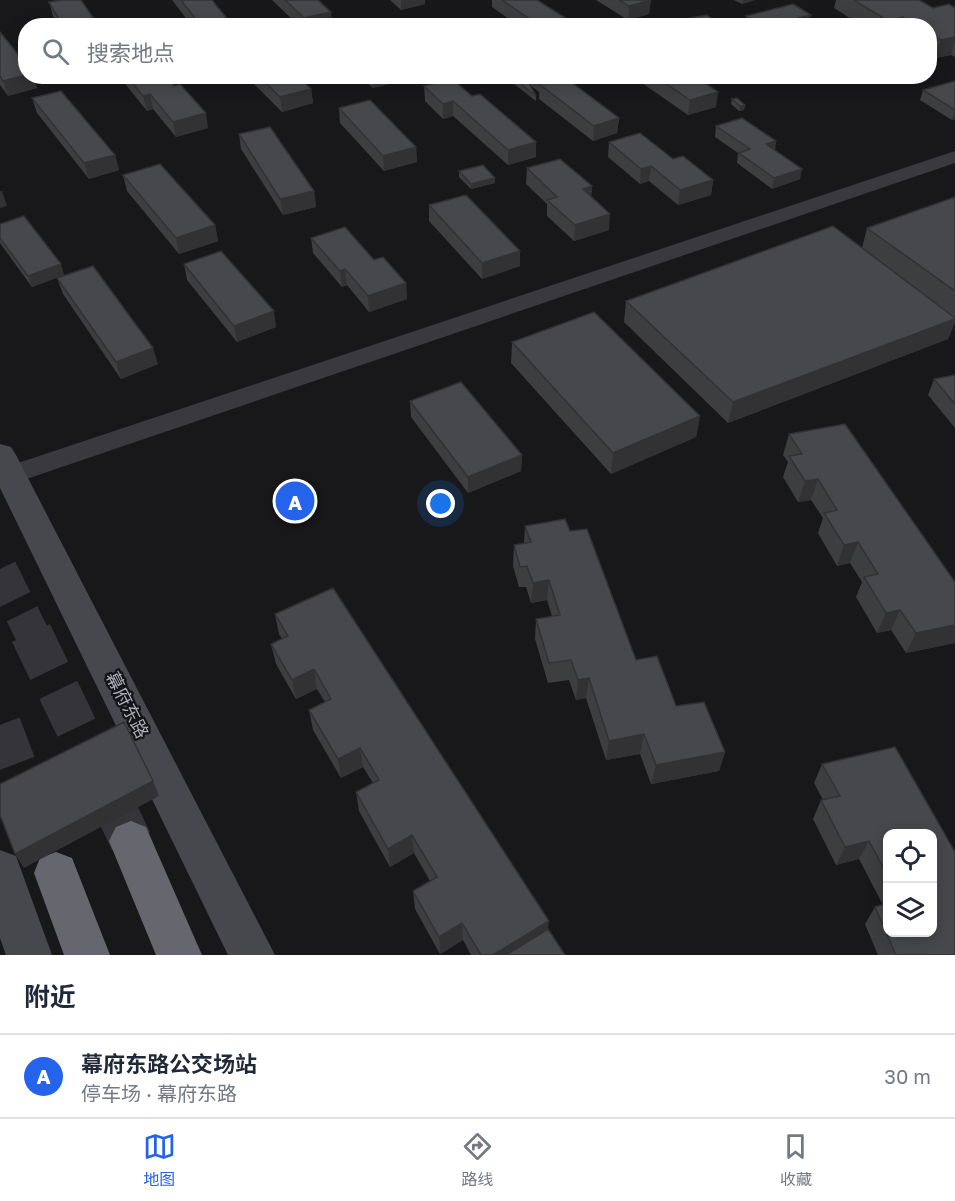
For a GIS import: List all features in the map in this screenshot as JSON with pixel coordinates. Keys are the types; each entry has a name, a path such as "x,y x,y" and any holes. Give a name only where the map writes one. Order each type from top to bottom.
{"highway":[{"path":"130,841 179,955"},
{"path":"56,873 87,955"}],"main road":[{"name":"幕府东路","path":"4,470 252,955"},
{"path":"0,871 29,955"}],"street":[{"path":"4,470 955,157"}],"building":[{"path":"81,0 93,18 58,18 49,2"},
{"path":"181,0 212,0 227,18 195,18"},
{"path":"285,0 318,0 331,12 304,18"},
{"path":"502,0 537,0 566,18 528,18"},
{"path":"619,0 651,0 629,6"},
{"path":"854,0 919,0 933,8 949,4 955,8 955,37 941,40 937,37 937,18 883,18"},
{"path":"793,4 811,15 799,18 749,18 746,16"},
{"path":"707,15 711,18 690,18"},
{"path":"0,32 18,54 18,77 3,81 0,76"},
{"path":"955,81 955,110 923,90"},
{"path":"133,84 172,84 174,86 180,84 206,113 173,122 150,94 143,96"},
{"path":"267,84 306,84 311,89 280,97"},
{"path":"458,84 472,96 480,94 536,142 508,150 453,101 443,104 424,86"},
{"path":"521,84 529,84 536,96"},
{"path":"539,84 574,84 619,118 594,126"},
{"path":"667,84 706,84 718,92 690,100"},
{"path":"61,91 115,155 84,163 32,98"},
{"path":"737,98 745,105 740,106 732,99"},
{"path":"370,100 416,147 383,156 339,108"},
{"path":"742,118 776,141 766,144 802,169 774,178 739,153 750,149 716,126"},
{"path":"270,127 314,191 280,199 239,134"},
{"path":"640,133 673,159 683,156 713,180 680,190 651,166 641,169 609,142"},
{"path":"560,159 592,186 583,189 610,214 575,225 547,200 557,197 527,168"},
{"path":"160,164 215,225 176,238 123,175"},
{"path":"483,165 495,178 471,184 459,171"},
{"path":"466,195 520,251 482,263 429,205"},
{"path":"955,197 955,291 867,228"},
{"path":"24,216 61,264 28,276 0,238 0,224"},
{"path":"833,226 955,319 733,402 626,301"},
{"path":"345,227 374,260 383,257 406,283 368,296 345,269 340,271 311,238"},
{"path":"221,251 274,311 234,326 184,264"},
{"path":"93,266 153,348 116,362 57,278"},
{"path":"594,312 700,416 613,453 512,342"},
{"path":"955,375 955,404 934,379"},
{"path":"461,382 522,455 468,477 410,401"},
{"path":"845,424 955,582 955,625 916,633 900,610 886,613 864,577 878,574 858,542 844,545 824,513 837,510 818,479 805,481 789,456 802,454 789,434"},
{"path":"565,519 570,531 587,529 636,660 657,656 676,706 704,702 725,752 656,765 644,734 609,741 589,678 578,680 571,660 549,663 536,619 560,615 549,580 533,583 527,566 520,567 514,545 531,542 525,526"},
{"path":"333,588 549,921 493,955 481,955 462,923 439,937 413,891 437,877 412,835 388,849 356,792 379,780 360,748 338,759 309,710 331,699 314,669 292,680 271,644 288,636 275,614"},
{"path":"124,722 153,781 15,854 0,815 0,784"},
{"path":"895,747 955,852 955,955 896,955 888,937 937,937 937,829 883,829 883,867 869,841 845,847 821,800 840,796 822,764"},
{"path":"883,905 883,925 875,907"},
{"path":"548,929 565,955 506,955"}],"tunnel":[{"path":"0,569 32,634"},
{"path":"31,633 131,841"},
{"path":"0,725 34,815"}],"place":[{"name":"幕府东路公交场站","path":"295,501"}]}
